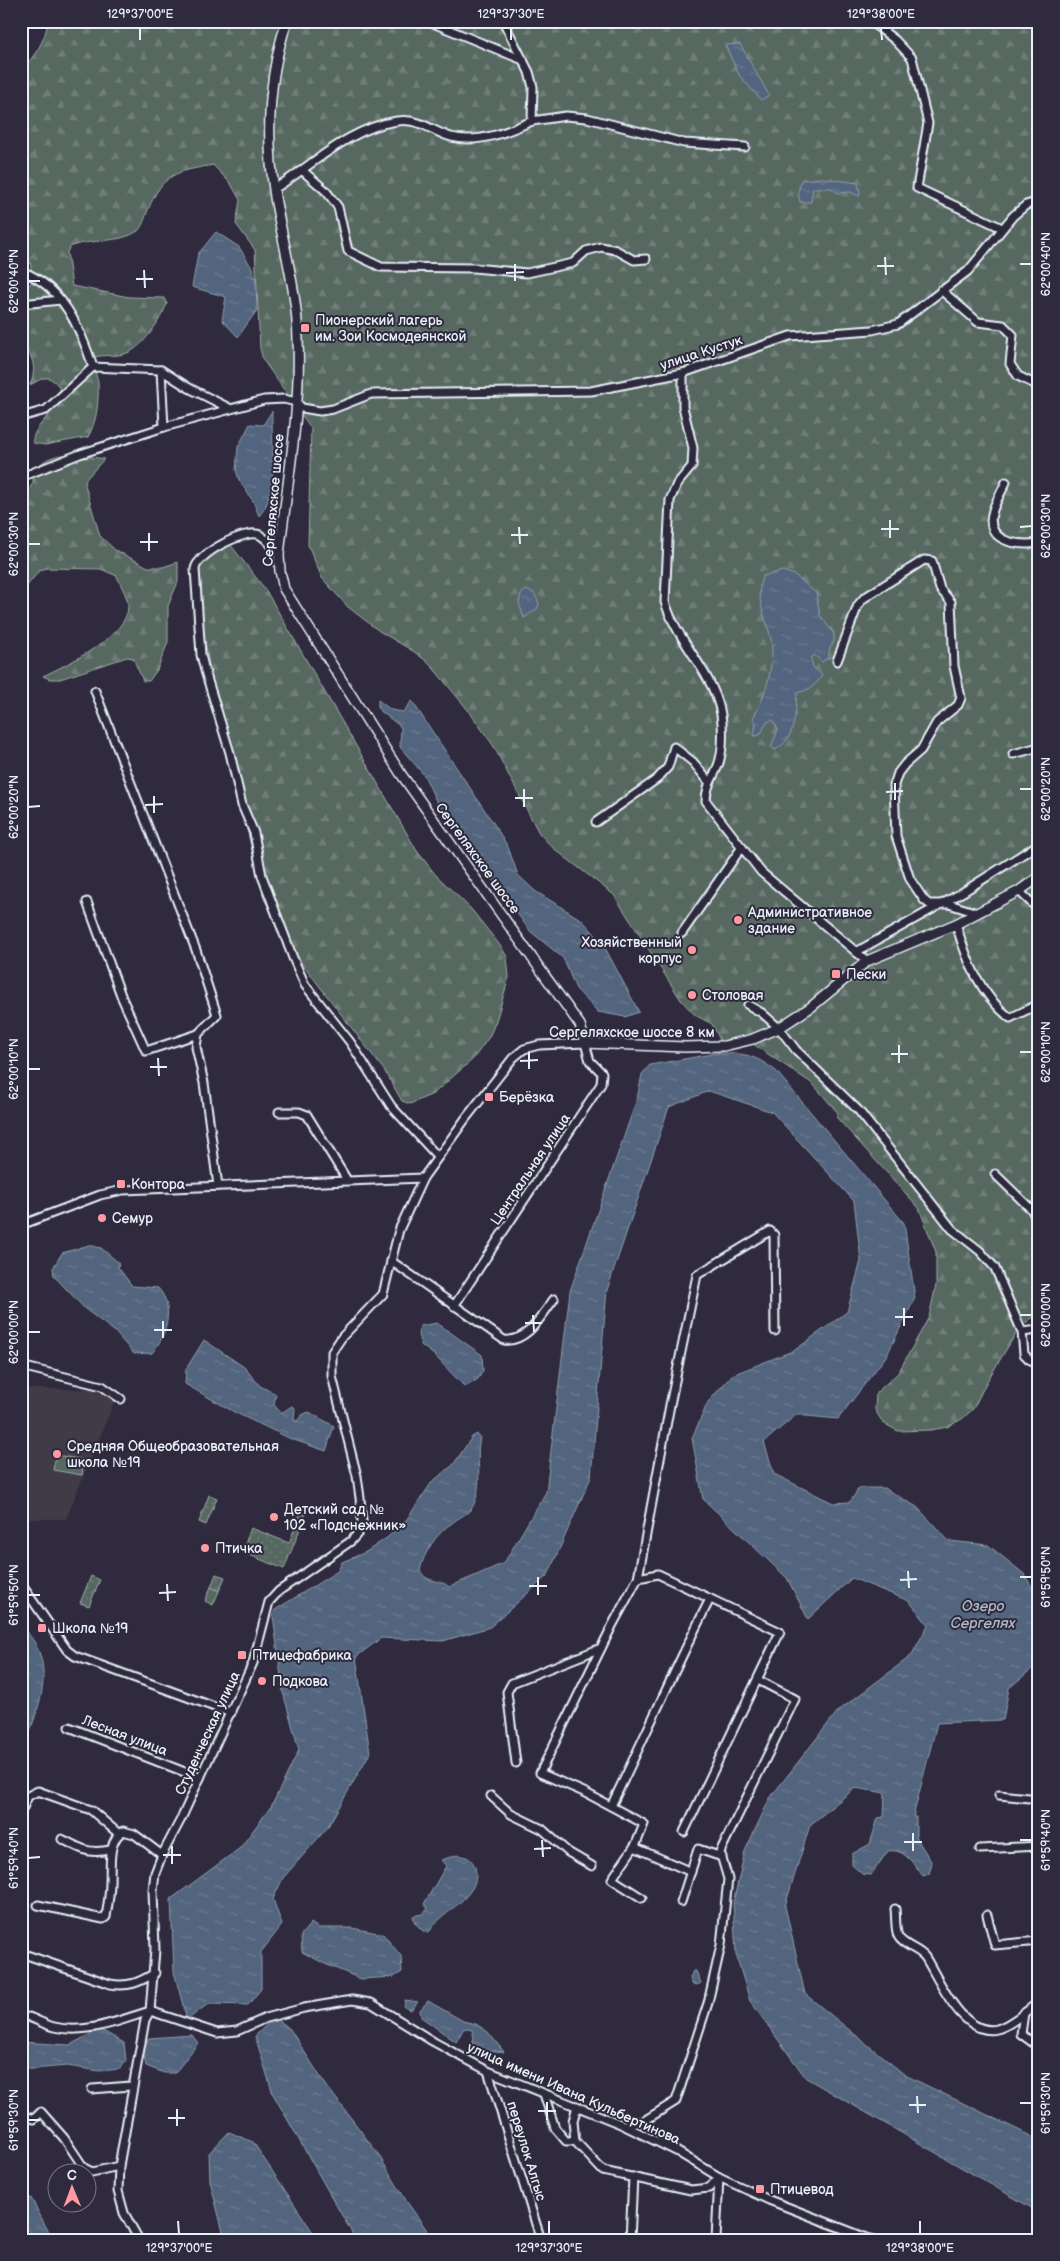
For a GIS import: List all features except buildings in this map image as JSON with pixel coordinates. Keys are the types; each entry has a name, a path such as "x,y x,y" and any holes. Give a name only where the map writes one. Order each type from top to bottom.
{"main road":[{"name":"Сергеляхское шоссе","path":"287,21 274,64 270,121 274,189 297,331 296,402 279,555 284,590 401,774 580,1025 585,1043"},
{"name":"Сергеляхское шоссе 8 км","path":"585,1043 685,1047 724,1046 753,1039 779,1028 811,1007 866,961 956,924 1019,891 1039,877"}],"street":[{"path":"428,21 523,60"},
{"path":"504,21 529,72 533,87 532,122"},
{"path":"870,21 895,40 912,58 928,123 917,188 1002,228"},
{"path":"274,189 303,172 341,143 360,132 397,121 415,121 450,137 479,138 503,133 532,122 566,116 587,118 684,143 745,147"},
{"path":"303,172 326,191 338,207 348,251 382,267 484,269 527,272 573,263 586,251 601,247 616,250 634,260 646,259"},
{"name":"улица Кустук","path":"21,476 80,454 164,427 264,400 284,399 296,402 302,408 320,411 333,409 371,394 576,392 619,387 683,373 790,336 872,330 898,324 976,263 1002,228 1026,205 1039,201"},
{"path":"21,270 42,281 61,300 80,331 93,367"},
{"path":"941,290 978,322 1003,325 1013,335 1010,364 1018,376 1039,386"},
{"path":"21,304 61,300"},
{"path":"21,417 46,410 93,367 161,370 189,388 229,408"},
{"path":"161,370 164,427"},
{"path":"683,373 683,407 693,448 692,466 677,484 670,500 665,602 686,645 718,697 722,723 721,756 717,770 709,782 706,795 708,805 761,872 866,961"},
{"path":"1006,482 992,511 992,526 1000,538 1011,544 1039,543"},
{"path":"279,555 260,535 254,534 226,542 198,560 195,569 201,655 205,671 230,754 242,805 254,833 262,876 305,985 350,1042 391,1106 438,1157"},
{"path":"837,661 858,605 864,598 924,560 932,561 940,589 951,602 954,666 961,698 958,705 937,722 921,750 898,773 894,785 896,836 910,879 924,900 929,904 949,904 977,913"},
{"path":"87,902 122,998 146,1051 198,1034 217,1015 208,983 95,691"},
{"path":"596,822 657,779 668,767 674,747 693,762 709,782"},
{"path":"1013,754 1039,747"},
{"path":"856,952 963,892 1039,844"},
{"path":"682,933 742,847"},
{"path":"1019,891 1039,910"},
{"path":"956,924 976,980 1002,1011 1010,1018 1039,1004"},
{"path":"748,1005 762,1013 779,1028 796,1050 860,1111 952,1229 980,1251 995,1268 1022,1332 1024,1354 1039,1364"},
{"path":"198,1034 196,1047 204,1083 218,1186"},
{"name":"Сергеляхское шоссе 8 км","path":"423,1178 513,1058 524,1049 539,1045 585,1043"},
{"name":"Центральная улица","path":"454,1306 601,1084 602,1074 590,1061 585,1043"},
{"path":"279,1112 304,1112 348,1180"},
{"path":"995,1174 1032,1210 1039,1225"},
{"path":"21,1225 100,1195 123,1190 423,1178"},
{"name":"Студенческая улица","path":"139,2240 122,2205 118,2191 119,2166 131,2086 145,2020 150,2011 154,1973 153,1890 155,1873 253,1664 269,1602 279,1590 351,1541 358,1533 362,1521 357,1476 338,1406 330,1365 332,1352 342,1337 383,1294 399,1230 423,1178"},
{"path":"642,1898 612,1879 634,1847 644,1824 586,1793 540,1773 601,1648 638,1578 670,1405 697,1275 770,1232 774,1235 775,1331"},
{"path":"391,1261 504,1340 511,1341 526,1333 554,1299"},
{"path":"1022,1332 1039,1330"},
{"path":"21,1366 102,1386 121,1399"},
{"path":"638,1578 658,1574 780,1632 684,1832"},
{"path":"21,1584 67,1650 75,1656 231,1714"},
{"path":"611,1806 710,1599"},
{"path":"516,1763 507,1692 512,1683 601,1648"},
{"path":"623,2125 644,2121 676,2101 708,2003 717,1968 728,1879 720,1852 795,1699 758,1680"},
{"name":"Лесная улица","path":"69,1727 200,1778"},
{"path":"21,1812 28,1796 38,1790 91,1810 119,1834"},
{"path":"999,1795 1039,1799"},
{"path":"491,1796 511,1814 542,1829 568,1852 592,1866"},
{"path":"38,1905 103,1919 106,1917 108,1902 111,1850 119,1834 123,1831 134,1834 162,1855"},
{"path":"62,1839 86,1852 95,1853 111,1850"},
{"path":"980,1849 1039,1846"},
{"path":"634,1847 691,1872"},
{"path":"681,1902 698,1849 722,1857"},
{"path":"895,1909 898,1935 902,1941 924,1956 944,1992 954,2007 964,2017 988,2030 998,2029 1039,2002"},
{"path":"987,1915 996,1946 1039,1940"},
{"path":"21,1953 110,1984 123,1986 136,1984 154,1973"},
{"name":"улица имени Ивана Кульбертинова","path":"150,2011 217,2033 237,2031 266,2018 304,2008 352,2000 371,2003 434,2042 488,2071 623,2125 676,2151 720,2177 769,2200 872,2240"},
{"path":"29,2017 55,2027 74,2029 107,2025 150,2011"},
{"path":"1024,2013 1021,2034 1039,2047"},
{"name":"переулок Алгыс","path":"488,2071 541,2240"},
{"path":"92,2089 131,2086"},
{"path":"544,2094 555,2128 566,2141 576,2141"},
{"path":"577,2106 573,2121 576,2141 603,2170 691,2190 709,2188 720,2177"},
{"path":"21,2115 34,2119 41,2112 64,2138 84,2168 92,2172 119,2166"},
{"path":"630,2240 632,2177"},
{"path":"716,2240 720,2177"}],"shaded area":[{"name":"Средняя Общеобразовательная школа №19","path":"21,1389 95,1389 115,1400 66,1519 21,1519"}],"green space":[{"path":"48,21 1039,21 1039,1313 1020,1327 987,1381 973,1409 962,1419 947,1427 931,1430 898,1431 883,1423 875,1410 876,1393 898,1373 929,1317 936,1285 936,1252 919,1208 836,1117 838,1113 813,1084 747,1040 722,1044 712,1024 695,1015 681,1000 614,895 552,847 539,833 493,745 468,710 429,663 379,631 348,607 322,578 308,545 311,428 263,360 260,348 255,250 236,224 240,200 231,184 213,165 180,173 165,181 159,188 138,231 122,238 78,244 70,247 67,252 72,286 129,297 164,298 167,304 151,332 133,350 123,354 95,357 98,404 94,424 88,437 45,445 33,443 34,435 58,402 60,393 58,385 49,378 43,378 30,385 34,371 33,365 22,337 19,321 21,293 33,281 30,261 21,250 21,70 39,48"},
{"path":"74,454 104,459 86,479 85,485 100,536 115,550 148,567 163,567 178,562 178,582 168,606 168,642 157,670 149,681 143,681 133,658 127,657 60,679 50,679 43,676 66,665 106,639 125,619 128,608 126,596 117,576 101,569 46,568 39,571 21,593 21,502 33,483 33,474 45,460 55,456"},
{"path":"226,539 265,589 417,851 435,874 471,909 507,957 509,977 496,1021 489,1037 473,1059 433,1094 410,1104 402,1101 384,1070 294,953 264,899 215,698 205,641 200,628 196,607 195,556"},
{"path":"56,1455 84,1460 82,1475 53,1470"},
{"path":"209,1495 217,1498 206,1525 199,1522"},
{"path":"301,1512 306,1514 284,1569 242,1552 251,1528 289,1543"},
{"path":"216,1574 225,1577 219,1591 211,1587"},
{"path":"91,1576 100,1580 89,1606 80,1603"},
{"path":"211,1587 219,1591 213,1605 205,1601"}],"water":[{"path":"740,44 769,95 761,100 739,75 725,45"},
{"path":"822,178 858,183 859,196 850,192 838,193 831,188 813,188 811,202 800,202 798,193 801,180"},
{"path":"216,232 239,247 252,268 256,282 257,310 238,337 222,320 226,297 192,287 198,254"},
{"path":"272,411 272,480 266,506 259,516 253,501 239,480 236,470 238,447 250,424 263,425"},
{"path":"783,571 795,575 816,593 820,615 834,634 834,642 830,648 828,658 822,662 814,655 811,658 813,667 822,675 812,687 797,693 795,718 791,733 787,740 775,750 771,747 778,730 773,720 767,722 760,735 754,736 756,723 753,718 761,703 767,684 772,657 771,639 761,602 760,584 763,576"},
{"path":"526,590 534,593 539,603 537,609 524,618 519,603 521,594"},
{"path":"378,700 391,710 403,712 412,701 494,824 508,847 518,875 535,891 582,920 602,942 639,1012 625,1017 598,1012 576,989 563,958 530,931 438,805 424,775 400,747 401,727 378,709"},
{"name":"Озеро Сергелях","path":"718,1053 756,1058 776,1071 904,1223 915,1298 887,1355 838,1419 796,1415 764,1442 774,1474 833,1503 850,1502 859,1488 884,1488 917,1507 949,1541 988,1545 1024,1574 1039,1598 1039,1663 1009,1688 1003,1720 937,1723 913,1817 916,1817 916,1837 932,1863 929,1874 923,1876 904,1854 894,1851 888,1851 871,1875 862,1874 852,1865 852,1854 870,1844 878,1818 884,1817 885,1793 855,1788 810,1825 785,1906 805,1994 905,2075 1039,2140 1039,2215 1030,2207 806,2078 750,2001 736,1955 733,1903 745,1851 770,1798 838,1711 911,1656 928,1625 909,1601 852,1578 808,1619 787,1578 703,1499 692,1438 708,1402 732,1375 795,1350 847,1312 861,1261 854,1201 772,1112 709,1091 669,1107 607,1290 591,1477 548,1575 490,1627 443,1641 381,1638 356,1657 370,1753 327,1828 283,1878 273,1899 282,1925 261,1952 261,1989 248,2005 208,2004 187,2020 174,1972 171,1899 240,1848 272,1805 299,1750 283,1692 273,1615 275,1610 338,1571 342,1562 366,1552 388,1537 407,1519 432,1482 453,1465 472,1437 477,1434 480,1438 478,1455 479,1481 473,1506 446,1527 436,1538 425,1556 420,1570 429,1579 449,1587 504,1563 546,1492 570,1291 637,1099 642,1074 650,1065"},
{"path":"89,1245 101,1248 119,1263 118,1267 132,1286 158,1288 163,1295 168,1312 167,1321 162,1338 152,1353 134,1354 114,1331 85,1309 54,1276 53,1268 62,1253"},
{"path":"437,1323 482,1355 483,1371 478,1379 467,1386 463,1385 434,1355 421,1345 418,1335 420,1326"},
{"path":"204,1340 244,1367 260,1386 276,1394 274,1405 281,1413 292,1406 295,1408 294,1420 297,1421 302,1415 309,1412 334,1426 326,1451 291,1439 236,1413 185,1384 186,1369"},
{"path":"21,1626 33,1640 40,1656 43,1671 39,1704 21,1753"},
{"path":"457,1855 468,1858 474,1864 476,1878 473,1887 460,1903 435,1924 430,1931 425,1933 415,1923 413,1916 422,1914 428,1909 424,1904 446,1866 441,1860"},
{"path":"311,1923 318,1928 352,1928 383,1934 401,1956 402,1972 394,1977 361,1979 302,1952 301,1935"},
{"path":"693,1971 696,1971 701,1983 697,1985 692,1984 690,1978"},
{"path":"405,2000 418,2002 411,2010 404,2007"},
{"path":"428,2001 463,2021 476,2024 488,2032 504,2052 471,2048 474,2038 472,2030 464,2028 456,2042 421,2017 420,2010"},
{"path":"275,2017 290,2029 323,2081 378,2154 407,2202 434,2240 356,2240 273,2094 255,2036"},
{"path":"96,2031 103,2031 124,2043 126,2060 120,2069 100,2071 67,2066 21,2070 21,2042 70,2045"},
{"path":"192,2035 198,2043 175,2073 164,2073 146,2066 143,2049 149,2038"},
{"path":"229,2132 253,2142 318,2240 225,2240 210,2181 209,2153"},
{"path":"31,2198 53,2240 31,2240 21,2202"}],"place":[{"name":"Пионерский лагерь им. Зои Космодеянской","path":"305,328"},
{"name":"Административное здание","path":"738,920"},
{"name":"Хозяйственный корпус","path":"692,950"},
{"name":"Пески","path":"836,974"},
{"name":"Столовая","path":"692,995"},
{"name":"Берёзка","path":"489,1097"},
{"name":"Контора","path":"121,1184"},
{"name":"Семур","path":"102,1218"},
{"name":"Средняя Общеобразовательная школа №19","path":"57,1454"},
{"name":"Детский сад № 102 «Подснежник»","path":"274,1517"},
{"name":"Птичка","path":"205,1548"},
{"name":"Школа №19","path":"42,1628"},
{"name":"Птицефабрика","path":"242,1655"},
{"name":"Подкова","path":"262,1681"},
{"name":"Птицевод","path":"760,2189"}]}
